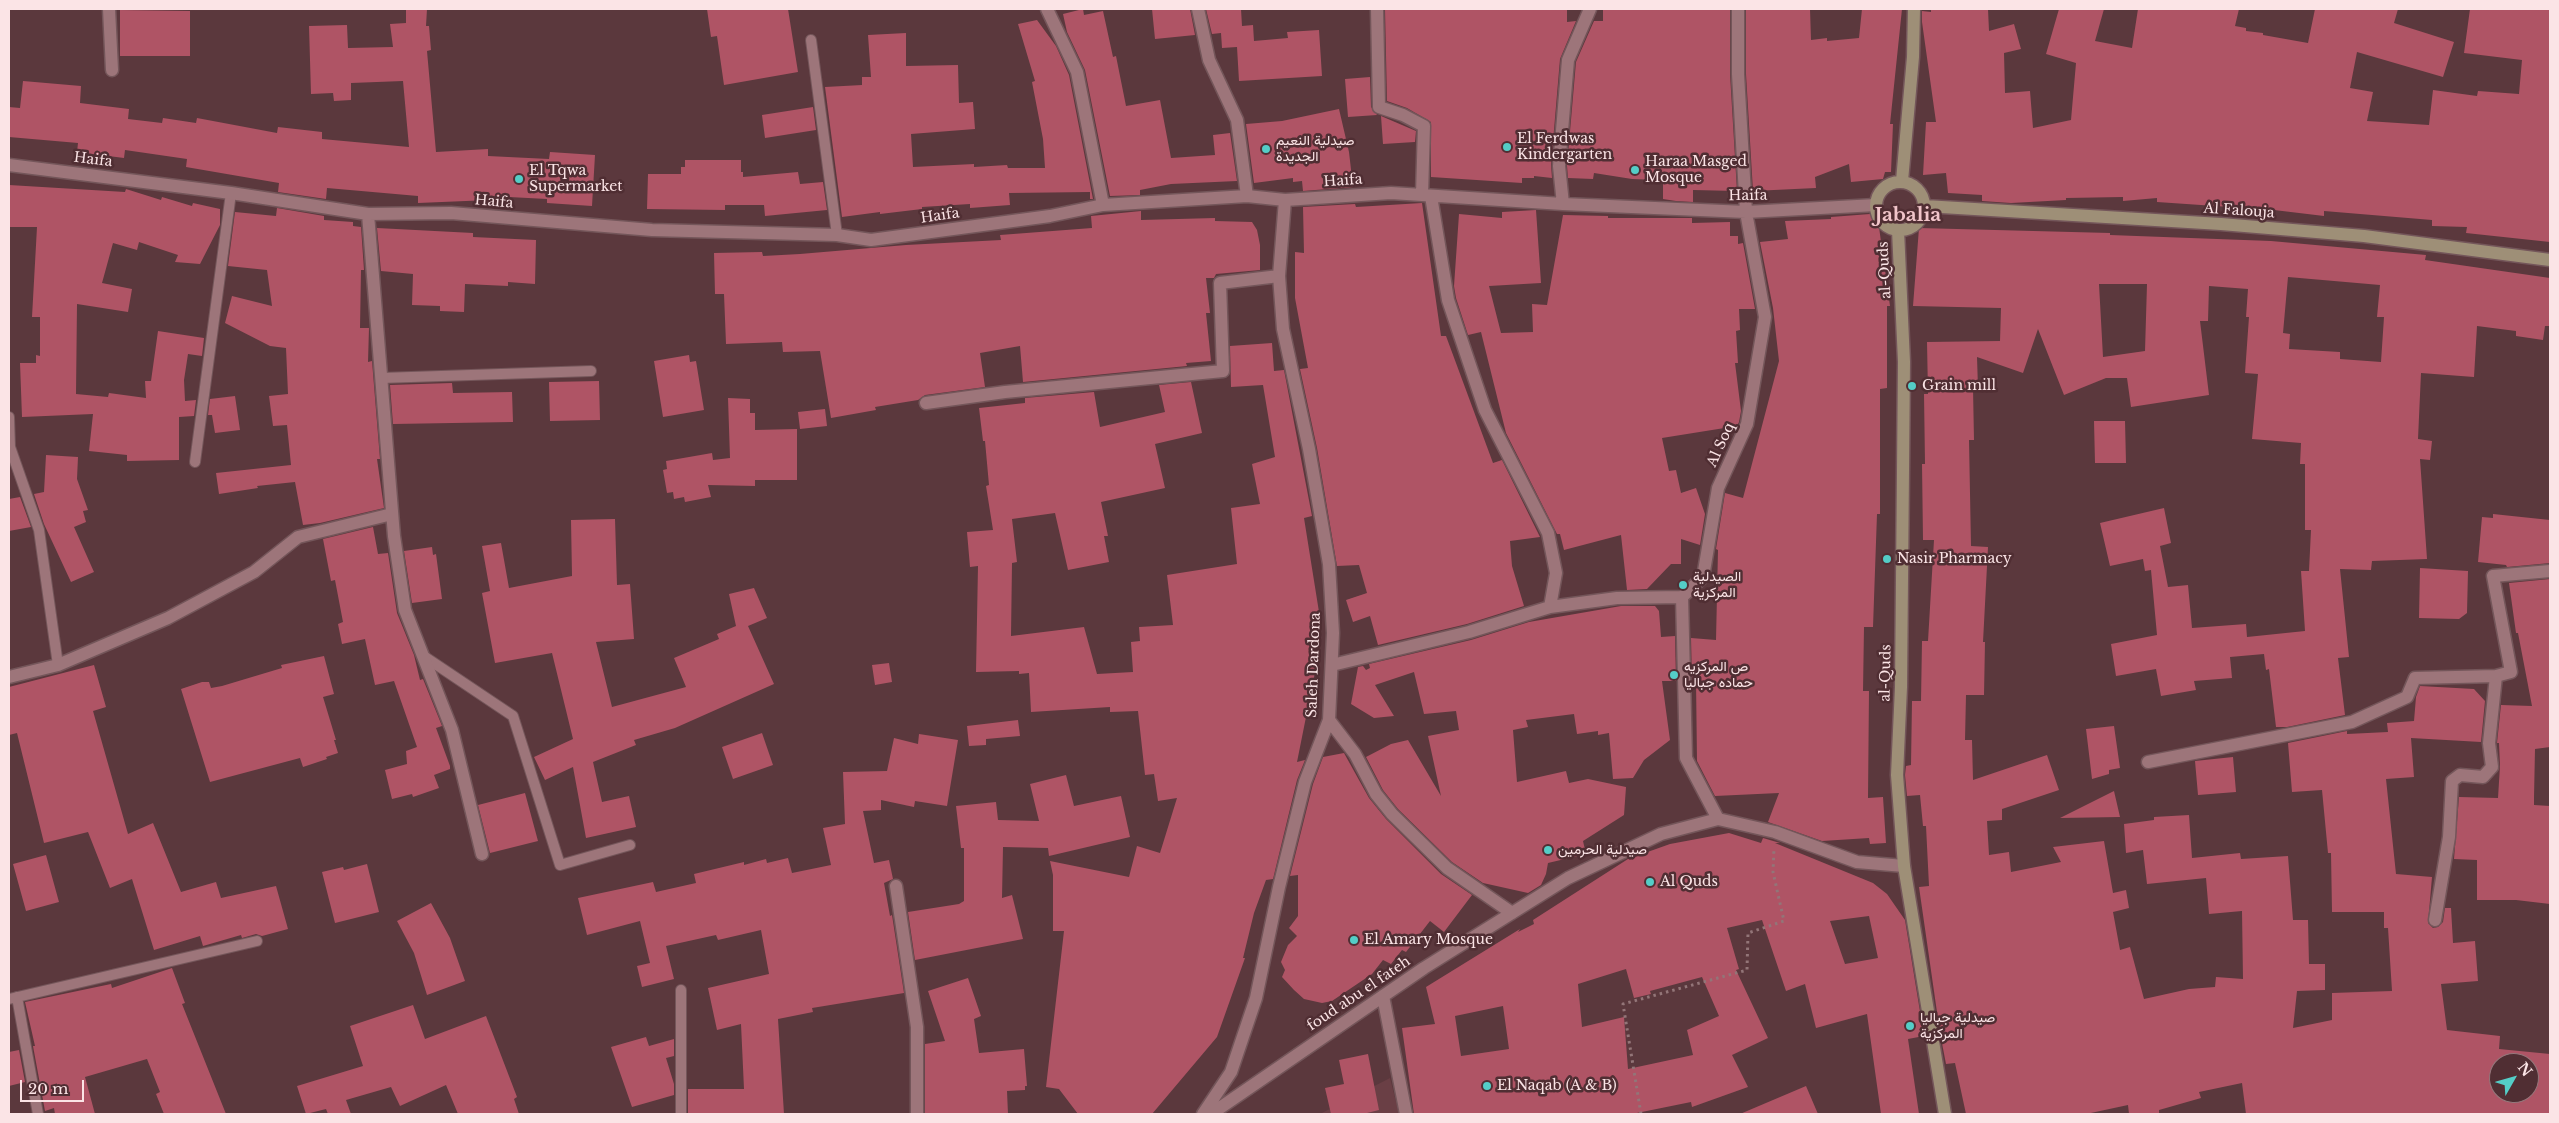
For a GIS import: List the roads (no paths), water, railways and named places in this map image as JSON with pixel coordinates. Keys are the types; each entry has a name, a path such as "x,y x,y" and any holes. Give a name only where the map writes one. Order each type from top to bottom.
{"main road":[{"path":"1902,181 1914,57 1914,9"},
{"path":"1902,181 1916,187 1921,192 1925,206 1919,221 1906,229 1898,230 1891,228 1880,219 1876,206 1877,198 1887,185 1902,181"},
{"name":"Al Falouja","path":"1925,206 2221,224 2335,234 2550,260"},
{"name":"al-Quds","path":"1898,230 1904,362 1901,687 1897,775 1904,866 1945,1114"}],"street":[{"path":"109,9 112,70"},
{"path":"1047,9 1077,72 1103,205"},
{"path":"1198,9 1209,60 1237,120 1247,196"},
{"path":"1377,9 1379,107 1403,114 1424,126 1426,196 1448,300 1485,410 1548,533 1556,573 1550,607"},
{"path":"1563,204 1559,166 1568,60 1590,9"},
{"name":"Al Soq","path":"1682,597 1703,578 1718,488 1747,424 1765,317 1746,212 1738,74 1738,9"},
{"name":"Haifa","path":"9,165 231,193 368,214 452,213 652,230 836,235 871,240 1050,216 1103,205 1247,196 1285,200 1391,193 1563,204 1746,212 1876,206"},
{"name":"Saleh Dardona","path":"1203,1114 1231,1072 1256,998 1278,887 1305,782 1329,720 1333,633 1329,564 1309,449 1283,329 1279,276 1285,200"},
{"path":"368,214 392,514 405,610 452,730 482,854"},
{"path":"926,404 1005,392 1223,371 1220,283 1279,276"},
{"path":"9,676 58,665 168,618 254,572 298,537 392,514"},
{"path":"2148,762 2352,722 2407,697 2415,678 2496,676 2511,672 2493,576 2550,572"},
{"path":"1332,665 1460,634 1550,607 1617,598 1682,597 1686,758 1718,819 1775,832 1857,862 1904,866"},
{"path":"2435,920 2449,837 2452,781 2460,775 2483,777 2492,766 2488,743 2496,676"},
{"path":"1329,720 1355,754 1376,794 1392,814 1447,868 1512,914"},
{"name":"foud abu el fateh","path":"1211,1114 1383,996 1568,878 1661,834 1718,819"},
{"path":"896,886 917,1027 917,1114"},
{"path":"1383,996 1406,1114"}],"lane":[{"path":"811,40 836,235"},
{"path":"195,462 231,193"},
{"path":"381,378 591,371"},
{"path":"9,417 10,447 39,530 58,665"},
{"path":"421,654 513,716 560,865 630,845"},
{"path":"38,1114 13,998 257,941"},
{"path":"681,990 681,1114"}],"place":[{"name":"El Ferdwas Kindergarten","path":"1507,147"},
{"name":"صيدلية النعيم الجديدة","path":"1266,149"},
{"name":"Haraa Masged Mosque","path":"1635,170"},
{"name":"El Tqwa Supermarket","path":"519,179"},
{"name":"Grain mill","path":"1912,386"},
{"name":"Nasir Pharmacy","path":"1887,559"},
{"name":"الصيدلية المركزية","path":"1683,585"},
{"name":"ص المركزيه حماده جباليا","path":"1674,675"},
{"name":"صيدلية الحرمين","path":"1548,850"},
{"name":"Al Quds","path":"1650,882"},
{"name":"El Amary Mosque","path":"1354,940"},
{"name":"صيدلية جباليا المركزية","path":"1910,1026"},
{"name":"El Naqab (A & B)","path":"1487,1086"}],"district":[{"name":"Jabalia","path":"1908,216"}]}
